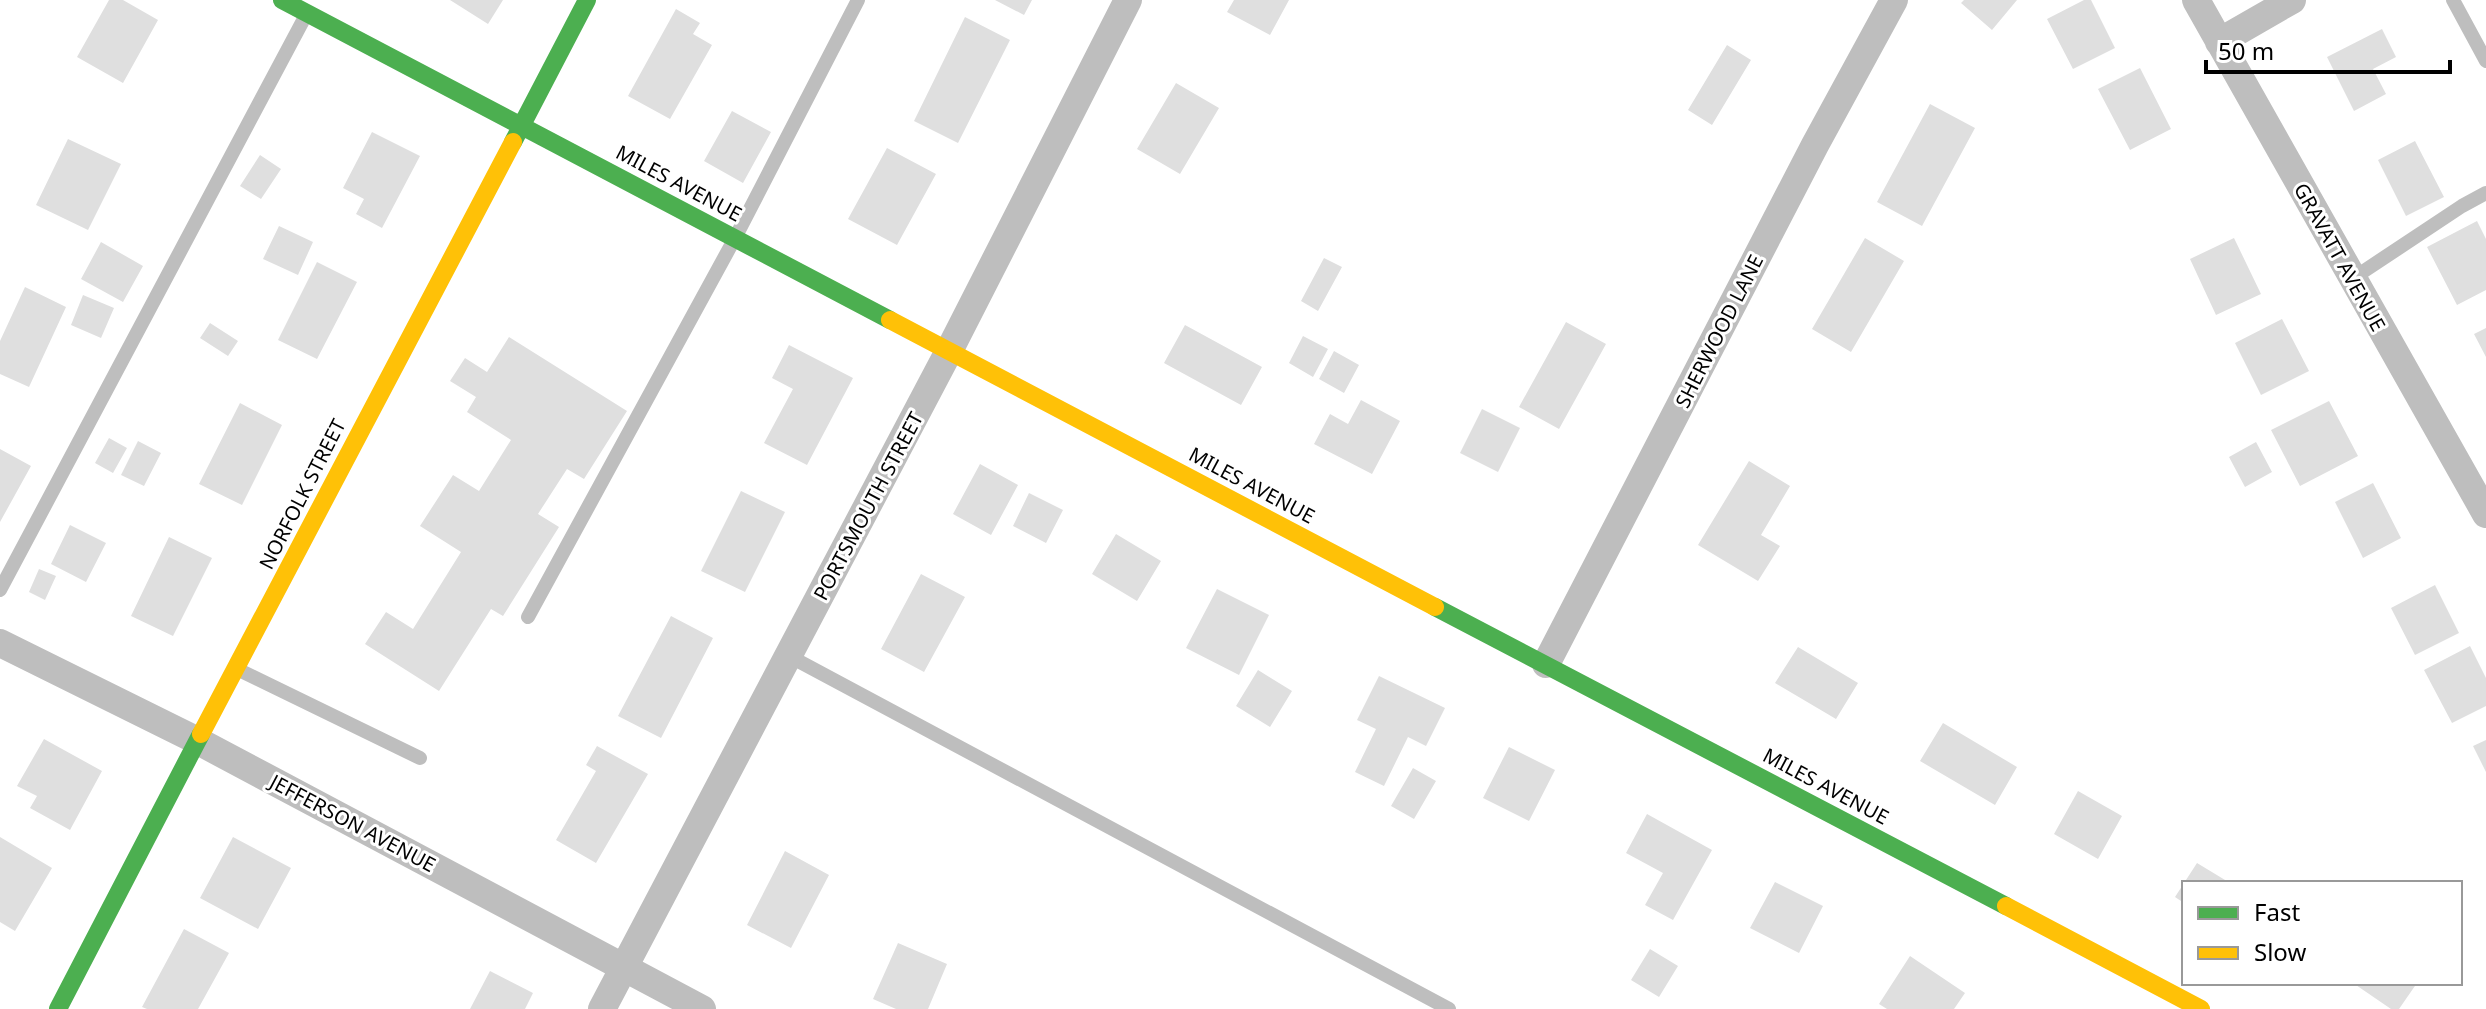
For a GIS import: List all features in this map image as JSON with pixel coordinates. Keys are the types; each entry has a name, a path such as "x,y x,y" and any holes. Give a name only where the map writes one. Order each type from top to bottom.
{"street":[{"name":"MILES AVENUE","path":"282,0 310,6 522,125 735,238 2201,1009"},
{"name":"NORFOLK STREET","path":"58,1009 587,0"},
{"name":"PORTSMOUTH STREET","path":"602,1009 949,351 1128,0"},
{"name":"SHERWOOD LANE","path":"1546,664 1894,0"},
{"name":"GRAVATT AVENUE","path":"2196,0 2352,279 2482,499"},
{"path":"2219,42 2292,0"},
{"name":"JEFFERSON AVENUE","path":"0,643 198,741 702,1009"}],"lane":[{"path":"528,617 735,238 858,0"},
{"path":"2453,0 2486,61"},
{"path":"0,590 310,6"},
{"path":"2352,279 2486,193"},
{"path":"789,656 1449,1009"},
{"path":"235,669 420,758"}],"building":[{"path":"109,0 123,0 158,20 123,83 77,57"},
{"path":"450,0 503,0 488,24"},
{"path":"995,0 1032,0 1024,15"},
{"path":"1234,0 1289,0 1270,35 1227,12"},
{"path":"1964,0 2017,0 1992,30 1961,3"},
{"path":"2084,0 2091,0 2115,48 2073,69 2047,19"},
{"path":"676,9 700,23 693,34 712,45 670,119 628,96"},
{"path":"965,17 1010,40 958,143 914,121"},
{"path":"2382,29 2396,57 2373,69 2386,94 2354,111 2327,57"},
{"path":"1727,45 1751,60 1712,125 1688,110"},
{"path":"2140,68 2171,129 2130,150 2098,89"},
{"path":"1176,83 1219,108 1180,174 1137,149"},
{"path":"1930,104 1975,128 1922,226 1877,202"},
{"path":"732,111 771,132 743,183 704,161"},
{"path":"372,132 420,156 382,228 356,214 364,199 343,188"},
{"path":"68,139 121,164 88,230 36,205"},
{"path":"2415,141 2444,197 2406,216 2378,160"},
{"path":"887,148 936,174 897,245 848,219"},
{"path":"260,155 281,169 261,199 240,186"},
{"path":"2477,221 2486,239 2486,290 2457,305 2427,247"},
{"path":"279,226 313,242 298,275 263,259"},
{"path":"1865,238 1904,261 1851,352 1812,329"},
{"path":"2234,238 2261,294 2216,315 2190,259"},
{"path":"101,242 143,266 123,302 81,279"},
{"path":"1324,258 1342,267 1318,311 1301,301"},
{"path":"317,262 357,282 317,359 278,340"},
{"path":"25,287 66,307 29,387 0,374 0,341"},
{"path":"83,295 114,308 101,338 71,325"},
{"path":"2282,319 2309,371 2261,395 2235,343"},
{"path":"1566,322 1606,344 1559,429 1519,407"},
{"path":"210,323 238,341 228,356 200,338"},
{"path":"1185,325 1262,367 1241,405 1164,363"},
{"path":"2486,328 2486,357 2474,334"},
{"path":"1303,336 1328,349 1313,377 1289,363"},
{"path":"509,337 627,411 584,479 567,469 538,514 559,527 503,616 491,609 439,691 365,644 386,612 413,629 461,552 420,526 453,475 479,491 511,440 467,412 476,397 450,381 465,358 487,372"},
{"path":"789,345 853,378 807,465 764,443 793,389 772,378"},
{"path":"1334,351 1359,365 1344,393 1319,379"},
{"path":"1361,400 1400,421 1372,474 1314,444 1330,414 1348,424"},
{"path":"2329,401 2358,456 2300,486 2271,430"},
{"path":"240,403 282,425 242,505 199,484"},
{"path":"1482,409 1520,428 1498,472 1460,453"},
{"path":"109,438 127,448 113,473 95,463"},
{"path":"138,441 161,453 144,486 121,475"},
{"path":"2256,442 2272,472 2245,487 2229,457"},
{"path":"0,449 31,466 0,522"},
{"path":"1749,461 1790,486 1761,535 1780,546 1758,581 1698,545"},
{"path":"980,464 1018,485 991,535 953,514"},
{"path":"2373,483 2401,538 2363,558 2335,502"},
{"path":"741,491 785,512 745,592 701,571"},
{"path":"1029,493 1063,510 1046,543 1013,526"},
{"path":"70,525 106,543 86,582 51,564"},
{"path":"1116,534 1161,561 1137,601 1092,574"},
{"path":"169,537 212,558 173,636 131,616"},
{"path":"39,569 56,576 45,600 29,592"},
{"path":"921,574 965,597 924,672 881,649"},
{"path":"2435,585 2459,633 2415,655 2391,608"},
{"path":"1217,589 1269,615 1239,675 1186,648"},
{"path":"671,616 713,638 661,738 618,716"},
{"path":"2470,646 2486,678 2486,706 2452,723 2424,670"},
{"path":"1798,647 1858,683 1836,719 1775,683"},
{"path":"1258,670 1292,691 1270,727 1236,706"},
{"path":"1379,676 1445,708 1426,746 1408,737 1384,786 1355,772 1376,729 1357,720"},
{"path":"1943,723 2017,767 1995,805 1920,761"},
{"path":"44,739 102,771 70,830 30,808 37,796 17,786"},
{"path":"2486,740 2486,772 2473,746"},
{"path":"597,746 648,774 596,863 556,840 596,771 586,765"},
{"path":"1509,747 1555,770 1529,821 1483,798"},
{"path":"1413,768 1436,781 1414,819 1391,806"},
{"path":"2078,791 2122,816 2098,859 2054,834"},
{"path":"1647,814 1712,850 1673,920 1645,905 1663,873 1626,853"},
{"path":"0,837 52,868 15,931 0,922"},
{"path":"233,837 291,868 258,929 200,898"},
{"path":"785,851 829,875 791,948 747,925"},
{"path":"2197,863 2227,881 2185,881"},
{"path":"1775,882 1823,906 1799,953 1750,928"},
{"path":"2182,886 2182,902 2175,897"},
{"path":"184,929 229,953 198,1009 142,1007"},
{"path":"898,943 947,964 928,1009 896,1009 873,999"},
{"path":"1650,949 1678,966 1659,997 1631,980"},
{"path":"1910,956 1965,993 1954,1009 1887,1009 1879,1004"},
{"path":"490,971 533,993 525,1009 470,1009"},
{"path":"2356,985 2416,985 2399,1009 2391,1009"}],"traffic: fast":[{"path":"282,0 890,320"},
{"path":"513,142 587,0"},
{"path":"1435,607 2006,906"},
{"path":"58,1009 201,734"}],"traffic: slow":[{"path":"201,734 513,142"},
{"path":"890,320 1435,607"},
{"path":"2006,906 2201,1009"}]}
